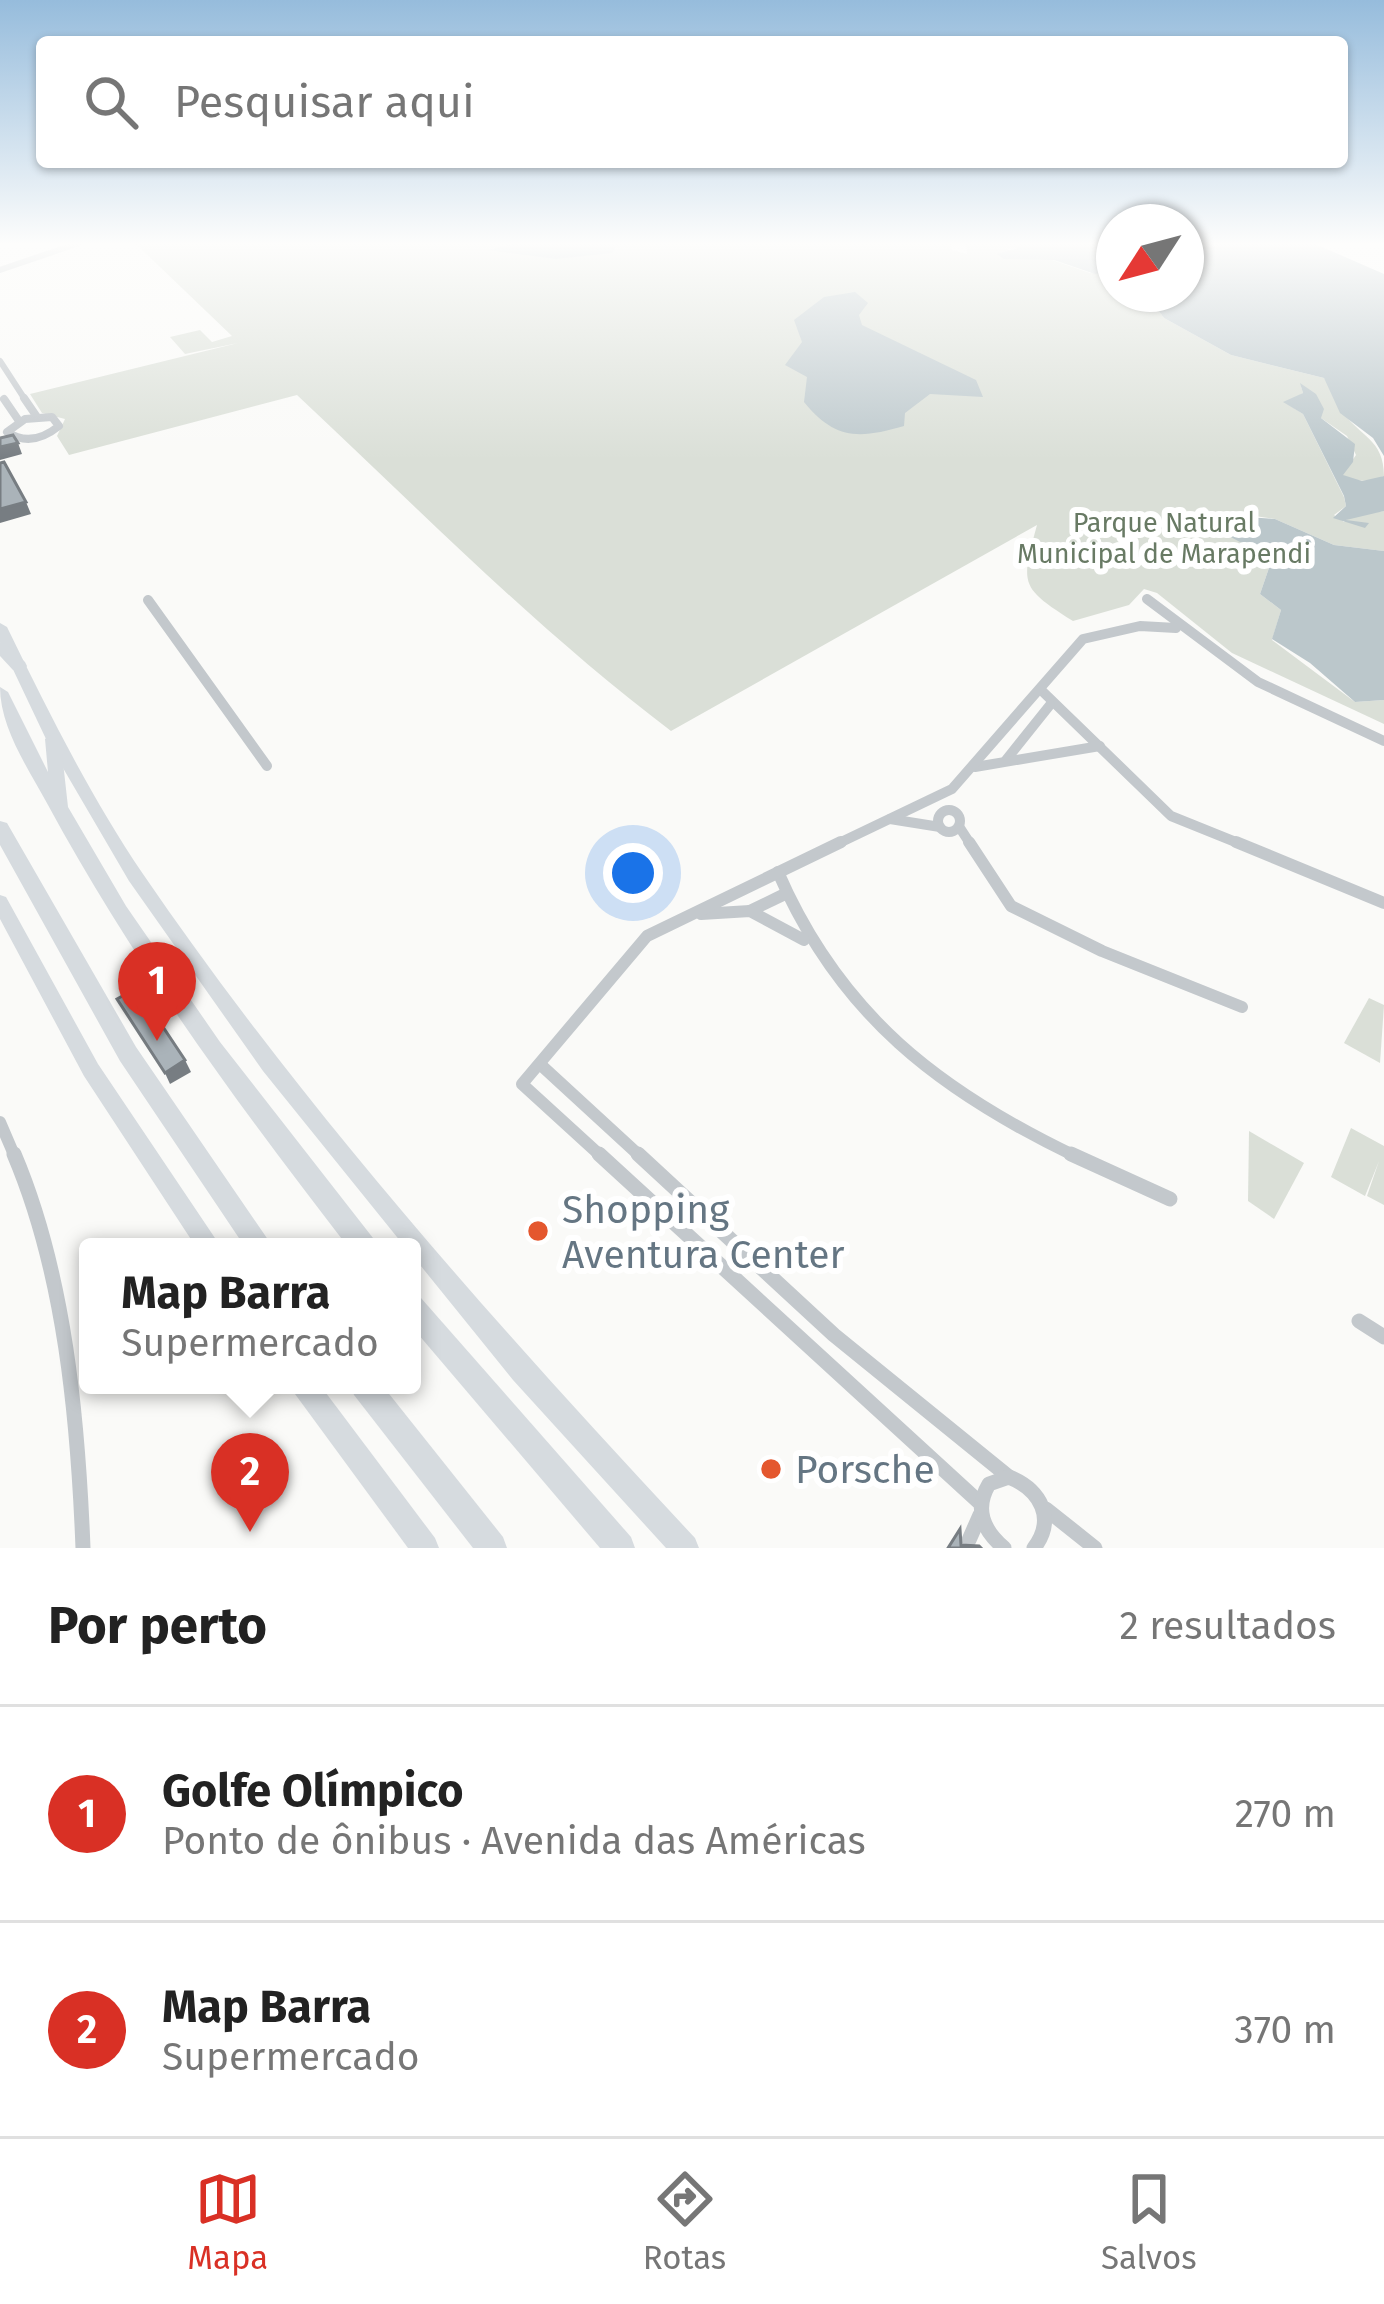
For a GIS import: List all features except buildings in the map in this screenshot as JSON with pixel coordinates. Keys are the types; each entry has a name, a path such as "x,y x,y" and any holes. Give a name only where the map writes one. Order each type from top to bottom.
{"highway":[{"path":"0,647 19,666"},
{"path":"0,692 105,892 188,1015 357,1238"},
{"path":"54,739 60,810"},
{"path":"0,828 8,850 128,1054 254,1238"},
{"path":"421,1317 620,1548"},
{"path":"371,1394 492,1548"}],"main road":[{"path":"0,627 54,739 135,876 325,1138 410,1238"},
{"path":"0,902 91,1070 202,1238"},
{"path":"421,1252 522,1371 685,1548"},
{"path":"311,1394 425,1548"}],"street":[{"path":"0,361 37,417"},
{"path":"4,399 19,421"},
{"path":"37,417 52,417 59,426 44,436 17,439 3,434 19,421 37,417"},
{"path":"1147,599 1177,628 1297,702 1384,741"},
{"path":"148,600 267,766"},
{"path":"1004,1548 988,1534 980,1509 522,1084 542,1066 624,956 647,936 952,789 976,767 1083,639 1140,626 1177,628"},
{"path":"1040,689 1051,705 1171,816 1384,903"},
{"path":"1006,760 1051,705"},
{"path":"976,767 1100,746"},
{"path":"952,789 960,828 1011,906 1102,952 1242,1007"},
{"path":"940,826 938,814 954,812"},
{"path":"887,818 960,828"},
{"path":"778,872 805,940 872,1027 1026,1132 1170,1199"},
{"path":"692,914 750,911 784,894"},
{"path":"750,911 805,940"},
{"path":"542,1066 834,1335 1009,1478 1030,1486 1044,1507 1095,1548"},
{"path":"0,1122 14,1149 53,1304 83,1502 83,1548"},
{"path":"1359,1321 1384,1337"},
{"path":"820,1358 834,1335"},
{"path":"969,1540 989,1484 1009,1478"},
{"path":"1034,1548 1046,1531 1044,1507"}],"green space":[{"name":"Parque Natural Municipal de Marapendi","path":"210,315 1162,315 1231,355 1324,378 1343,412 1376,446 1384,476 1363,481 1342,475 1356,455 1347,436 1321,418 1301,386 1303,393 1286,403 1303,414 1344,497 1346,506 1334,515 1344,522 1350,516 1384,511 1384,551 1334,545 1275,519 1247,515 1247,545 1270,565 1260,594 1281,610 1272,640 1355,702 1384,700 1384,724 1232,653 1157,593 1144,589 1129,605 1073,621 1042,600 1029,582 1028,560 1037,525 671,731 526,610 297,395 69,455 57,436 65,419 42,413 30,394 238,343 185,354 170,337 200,330 212,342 232,336"},
{"path":"1369,998 1384,1005 1380,1063 1344,1043"},
{"path":"1351,1128 1384,1146 1384,1205 1367,1196 1379,1161 1365,1196 1331,1177"},
{"path":"1249,1131 1304,1163 1274,1219 1248,1201"}],"shaded area":[{"path":"800,315 859,315 862,325 976,380 983,397 930,394 905,413 904,426 861,434 837,430 804,402 807,377 785,365 802,342 794,320"},
{"path":"1162,315 1384,315 1384,456 1373,438 1340,413 1324,378 1231,355"},
{"path":"1300,383 1316,394 1324,409 1321,418 1355,444 1353,462 1343,475 1362,481 1384,476 1384,511 1346,520 1369,523 1365,528 1333,518 1346,506 1344,496 1303,414 1283,402 1303,393"},
{"path":"1233,516 1275,519 1334,545 1384,551 1384,700 1355,702 1310,663 1272,639 1281,610 1260,594 1270,565 1267,557 1220,531 1218,525"}],"place":[{"name":"Golfe Olímpico","path":"157,1041"},
{"name":"Shopping Aventura Center","path":"538,1231"},
{"name":"Porsche","path":"771,1469"},
{"name":"Map Barra","path":"250,1532"}]}
